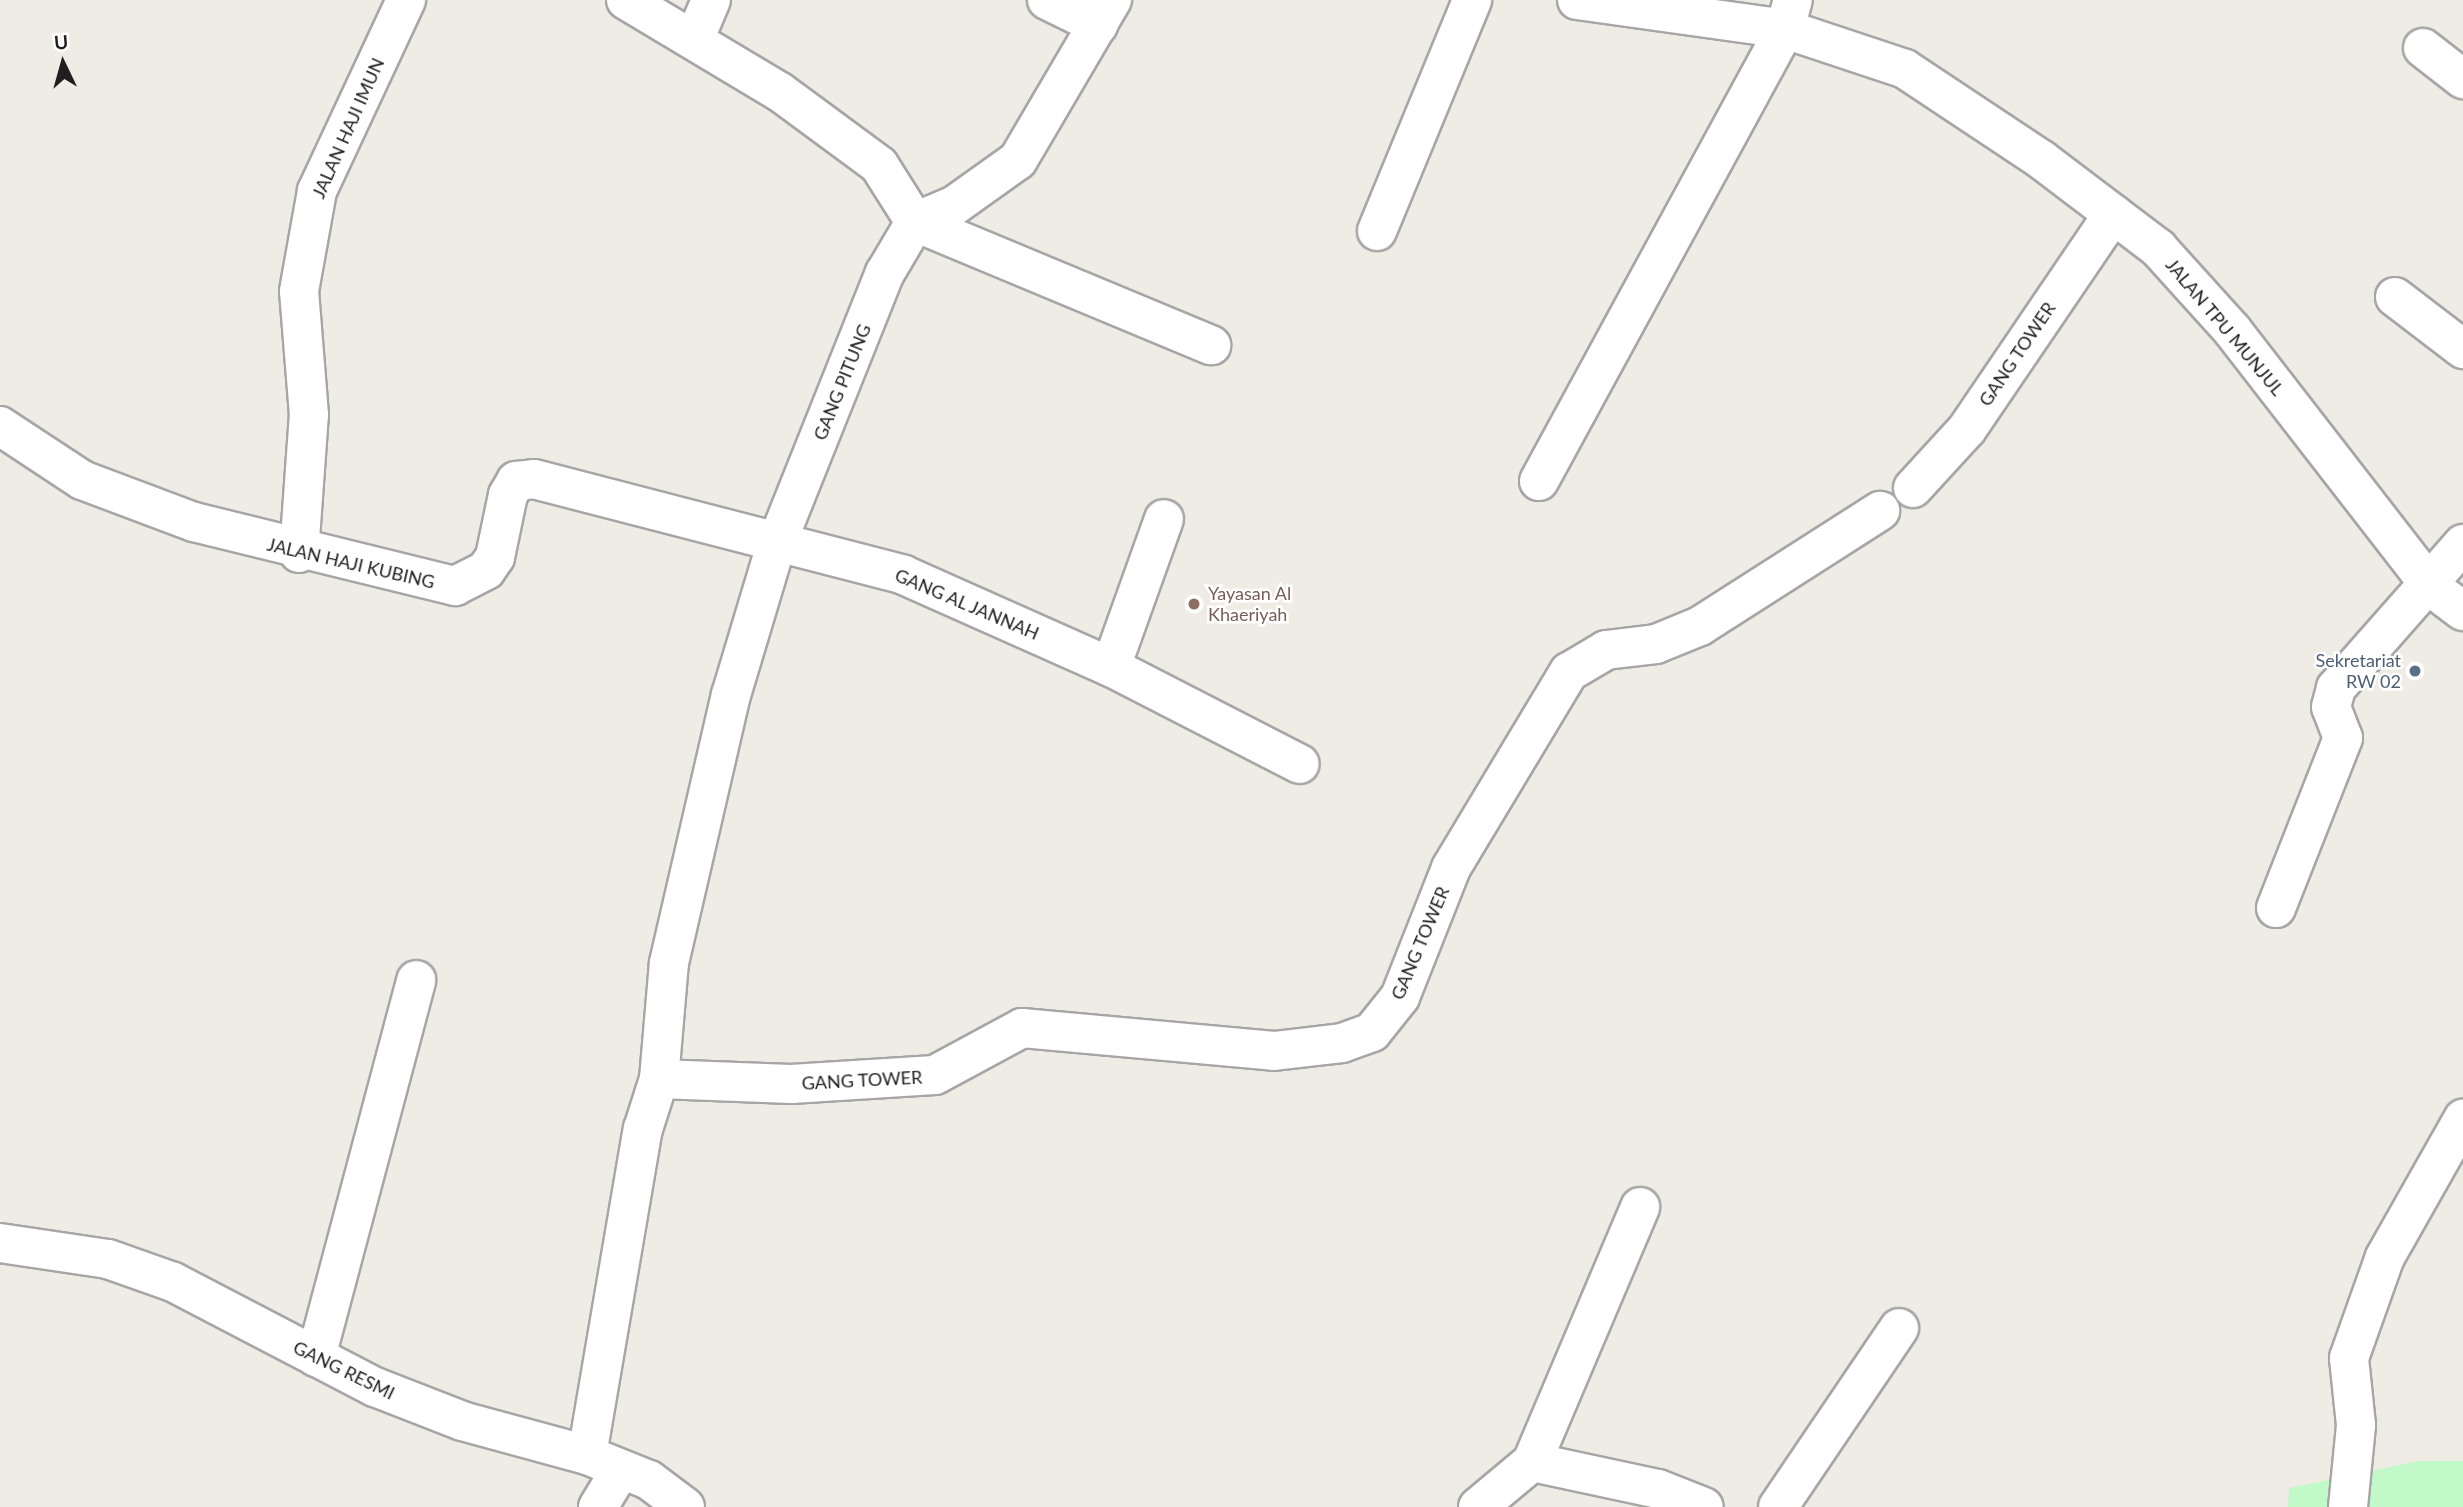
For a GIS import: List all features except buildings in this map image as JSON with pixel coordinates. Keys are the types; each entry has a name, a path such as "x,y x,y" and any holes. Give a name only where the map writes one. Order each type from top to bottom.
{"street":[{"name":"JALAN HAJI IMUN","path":"299,553 309,415 299,291 317,191 406,0"},
{"path":"626,0 695,38 879,164 915,222 1211,345"},
{"path":"695,38 710,0"},
{"path":"915,222 955,205 1018,160 1105,13 1046,0"},
{"path":"1377,231 1472,0"},
{"name":"JALAN TPU MUNJUL","path":"1577,0 1789,15 1905,69 2158,248 2232,330 2431,587 2463,611"},
{"path":"1539,481 1789,15"},
{"path":"2423,48 2463,79"},
{"name":"GANG TOWER","path":"1913,488 1967,429 2113,214"},
{"name":"GANG PITUNG","path":"604,1462 643,1129 659,1079 669,963 688,869 776,545 885,273 915,222"},
{"path":"2395,297 2463,349"},
{"name":"JALAN HAJI KUBING","path":"0,426 82,480 299,553 455,586 486,570 495,557 508,495 516,481 534,479 776,545"},
{"name":"GANG TOWER","path":"659,1079 805,1084 935,1075 1022,1028 1274,1051 1342,1044 1372,1032 1400,997 1451,868 1569,672 1606,650 1656,644 1700,626 1880,511"},
{"path":"1111,667 1164,519"},
{"path":"2276,908 2343,738 2331,707 2336,688 2431,587 2463,544"},
{"name":"GANG AL JANNAH","path":"776,545 904,575 1111,667 1300,764"},
{"path":"316,1357 416,980"},
{"path":"2348,1507 2356,1425 2349,1358 2385,1257 2463,1119"},
{"path":"1478,1507 1532,1462 1640,1207"},
{"name":"GANG RESMI","path":"0,1243 108,1259 173,1282 316,1357 441,1413 604,1462 685,1507"},
{"path":"1778,1507 1899,1328"},
{"path":"598,1507 604,1462"},
{"path":"1532,1462 1658,1489 1704,1507"}],"green space":[{"path":"2419,1461 2463,1461 2463,1507 2288,1507 2289,1488"}],"place":[{"name":"Yayasan Al Khaeriyah","path":"1194,604"},
{"name":"Sekretariat RW 02","path":"2415,671"}]}
